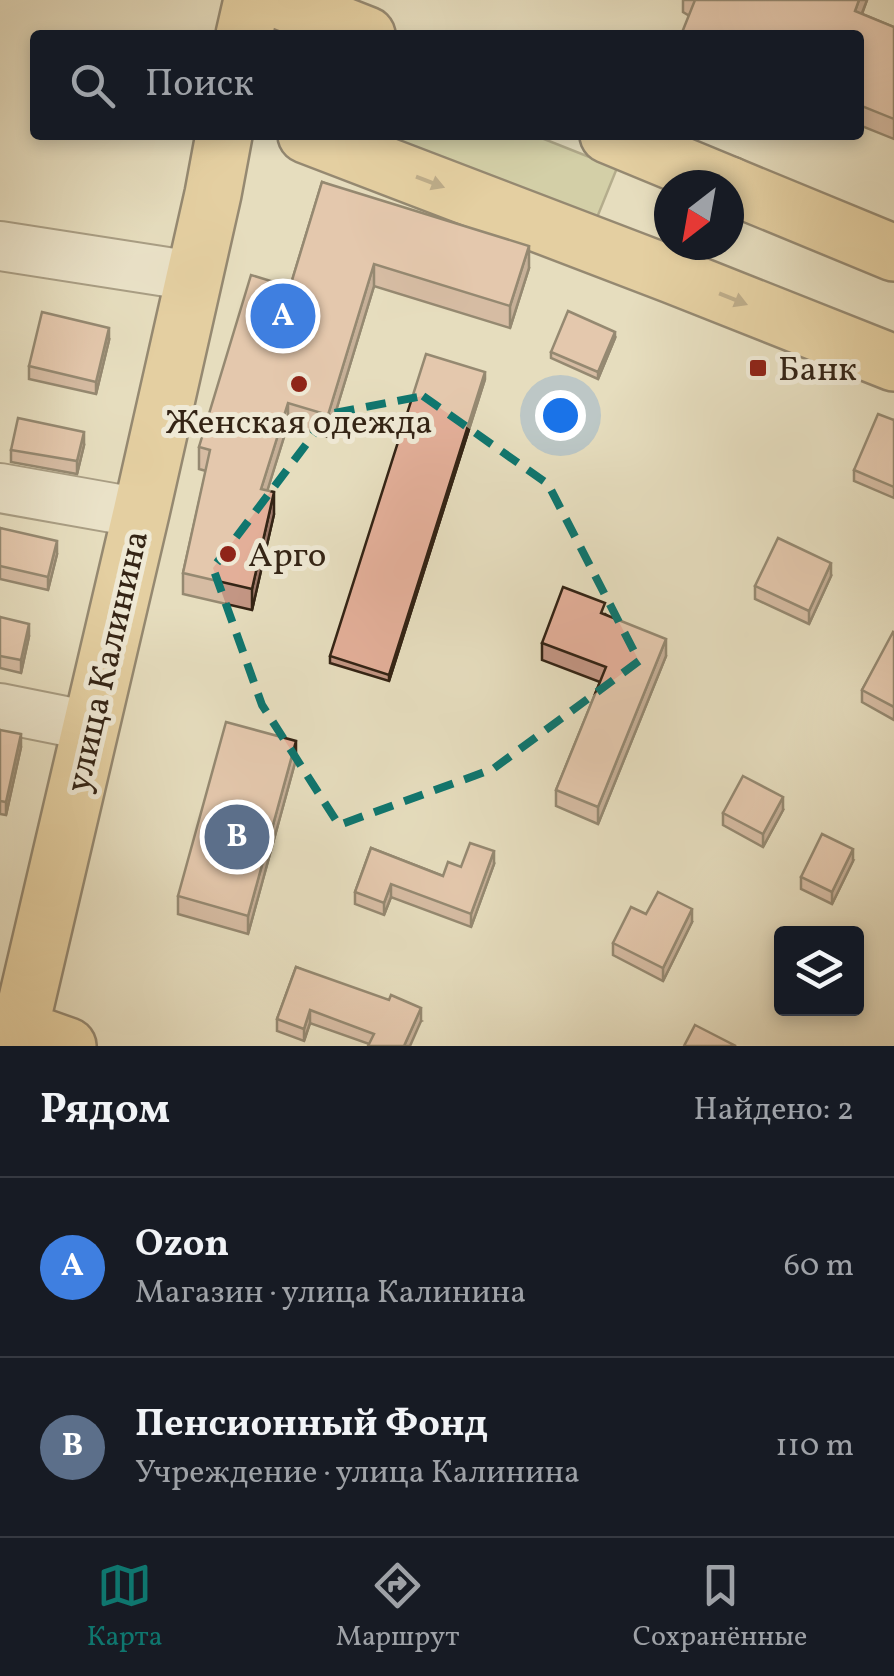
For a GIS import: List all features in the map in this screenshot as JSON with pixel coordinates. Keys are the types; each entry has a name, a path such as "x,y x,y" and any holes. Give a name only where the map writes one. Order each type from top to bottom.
{"main road":[{"path":"245,30 252,0"},
{"name":"улица Калинина","path":"26,1036 90,726 223,140"},
{"path":"319,140 894,363"},
{"path":"620,140 693,170"},
{"path":"744,191 894,254"}],"street":[{"path":"0,246 193,276"},
{"path":"0,488 141,514"},
{"path":"0,708 90,726"}],"highlighted area":[{"path":"423,396 548,484 639,661 493,769 339,825 262,705 213,568 329,414"}],"green space":[{"path":"391,140 547,140 617,168 596,220"}],"building":[{"path":"695,0 859,0 855,11 894,27 894,119 864,107 864,30 683,30"},
{"path":"322,182 529,246 510,306 374,264 328,415 288,403 261,489 274,492 252,589 183,573 210,450 199,447 251,275 290,287"},
{"path":"568,311 615,332 598,372 551,352"},
{"path":"42,312 109,328 96,382 29,366"},
{"path":"426,354 485,372 389,675 330,656"},
{"path":"878,414 894,420 894,487 854,470"},
{"path":"18,418 84,432 77,461 11,450"},
{"path":"0,528 57,541 48,577 0,566"},
{"path":"778,538 831,563 809,611 755,586"},
{"path":"563,587 605,603 601,613 666,639 598,807 556,790 606,667 542,643"},
{"path":"0,617 29,624 21,660 0,656"},
{"path":"894,633 894,707 862,690"},
{"path":"226,722 296,741 248,916 178,896"},
{"path":"0,730 21,734 6,802 0,801"},
{"path":"743,776 783,797 763,834 723,813"},
{"path":"822,834 853,849 832,892 801,877"},
{"path":"470,843 494,851 471,914 391,884 384,903 355,892 371,848 443,876 448,862 461,867"},
{"path":"658,892 692,909 663,968 613,943 631,907 646,914"},
{"path":"296,967 389,1000 391,995 421,1008 404,1046 368,1046 374,1034 310,1010 304,1029 277,1019"},
{"path":"695,1025 736,1046 684,1046"}],"place":[{"name":"Ozon","path":"283,316"},
{"name":"Банк","path":"758,368"},
{"name":"Женская одежда","path":"299,384"},
{"name":"Арго","path":"228,554"},
{"name":"Пенсионный Фонд","path":"237,837"}]}
